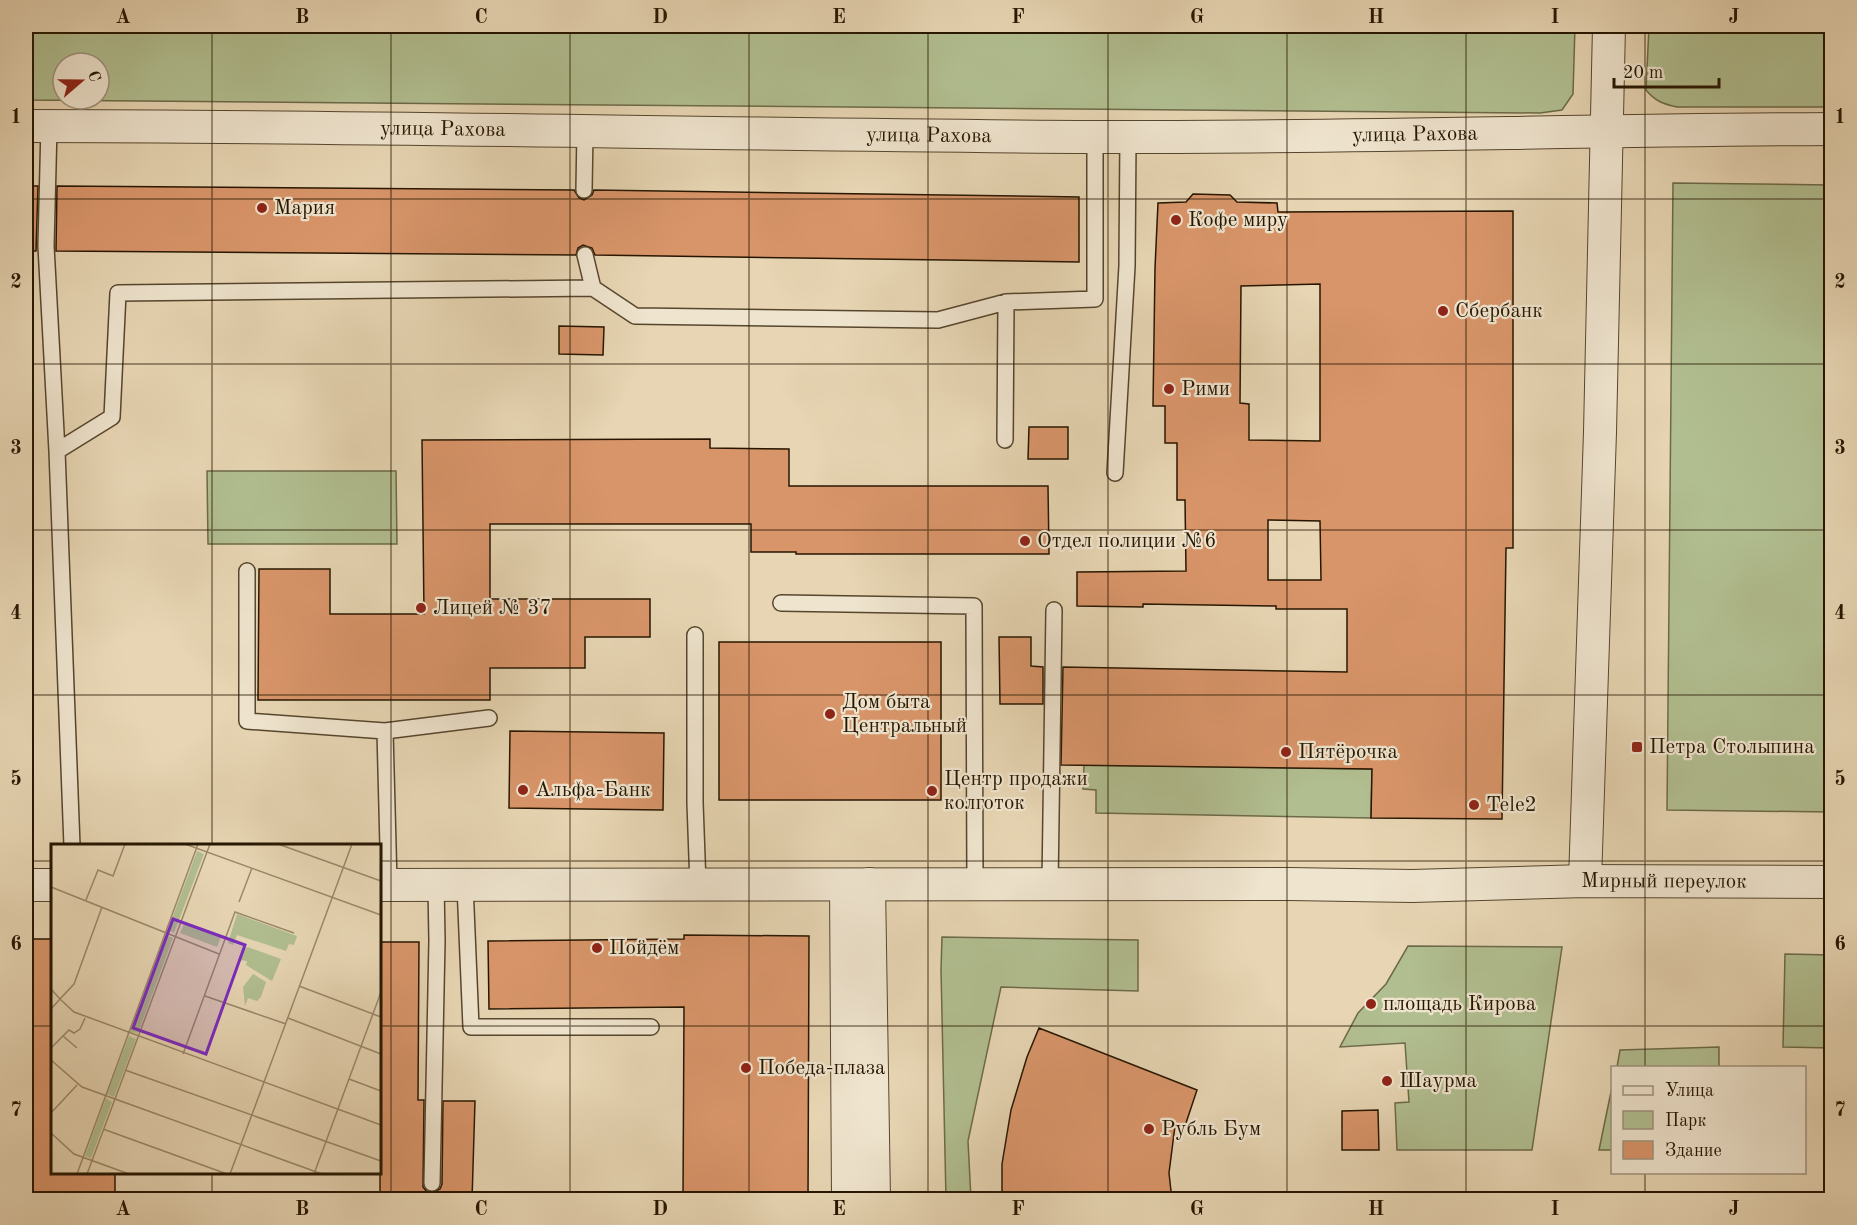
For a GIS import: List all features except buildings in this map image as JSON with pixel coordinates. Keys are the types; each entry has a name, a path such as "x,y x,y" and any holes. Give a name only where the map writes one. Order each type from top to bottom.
{"street":[{"path":"1585,881 1609,26"},
{"name":"улица Рахова","path":"37,126 1095,137 1832,129"},
{"name":"Мирный переулок","path":"384,885 1289,884 1412,886 1585,881 1832,882"},
{"path":"26,885 51,885"},
{"path":"848,1200 857,885"},
{"path":"857,885 874,1200"}],"lane":[{"path":"37,126 57,451 72,844"},
{"path":"584,190 585,131"},
{"path":"57,451 112,417 117,292 592,288 635,315 938,320 1006,302 1095,299 1095,137"},
{"path":"1114,473 1127,266 1128,137"},
{"path":"585,255 592,288"},
{"path":"1005,440 1006,302"},
{"path":"247,571 247,721 385,731 489,718"},
{"path":"781,603 974,606 975,885"},
{"path":"1050,885 1054,610"},
{"path":"695,634 695,803 698,885"},
{"path":"384,885 385,731"},
{"path":"450,885 471,1027 651,1027"},
{"path":"432,1184 437,941 450,885"}],"green space":[{"path":"26,26 1575,26 1573,94 1562,110 1540,113 111,101 111,51 51,51 51,100 26,100"},
{"path":"1649,26 1831,26 1831,107 1677,107 1663,103 1646,90"},
{"path":"1673,183 1831,185 1831,812 1667,810"},
{"path":"207,471 396,471 397,544 208,544"},
{"path":"1084,765 1372,769 1371,818 1096,813 1096,790 1083,789"},
{"path":"942,937 1138,940 1138,991 1001,987 968,1141 971,1199 946,1199"},
{"path":"1408,946 1562,947 1532,1150 1397,1150 1395,1103 1409,1102 1405,1043 1340,1047 1358,1013 1386,984"},
{"path":"1785,954 1831,955 1831,1048 1783,1047"},
{"path":"1719,1047 1719,1066 1617,1066 1620,1050"},
{"path":"1611,1092 1611,1150 1599,1150"}],"place":[{"name":"Мария","path":"262,208"},
{"name":"Кофе миру","path":"1176,220"},
{"name":"Сбербанк","path":"1443,311"},
{"name":"Рими","path":"1169,389"},
{"name":"Отдел полиции №6","path":"1025,541"},
{"name":"Лицей № 37","path":"421,608"},
{"name":"Дом быта Центральный","path":"830,714"},
{"name":"Петра Столыпина","path":"1637,747"},
{"name":"Пятёрочка","path":"1286,752"},
{"name":"Альфа-Банк","path":"523,790"},
{"name":"Центр продажи колготок","path":"932,791"},
{"name":"Tele2","path":"1474,805"},
{"name":"Пойдём","path":"597,948"},
{"name":"площадь Кирова","path":"1371,1004"},
{"name":"Победа-плаза","path":"746,1068"},
{"name":"Шаурма","path":"1387,1081"},
{"name":"Рубль Бум","path":"1149,1129"}]}
